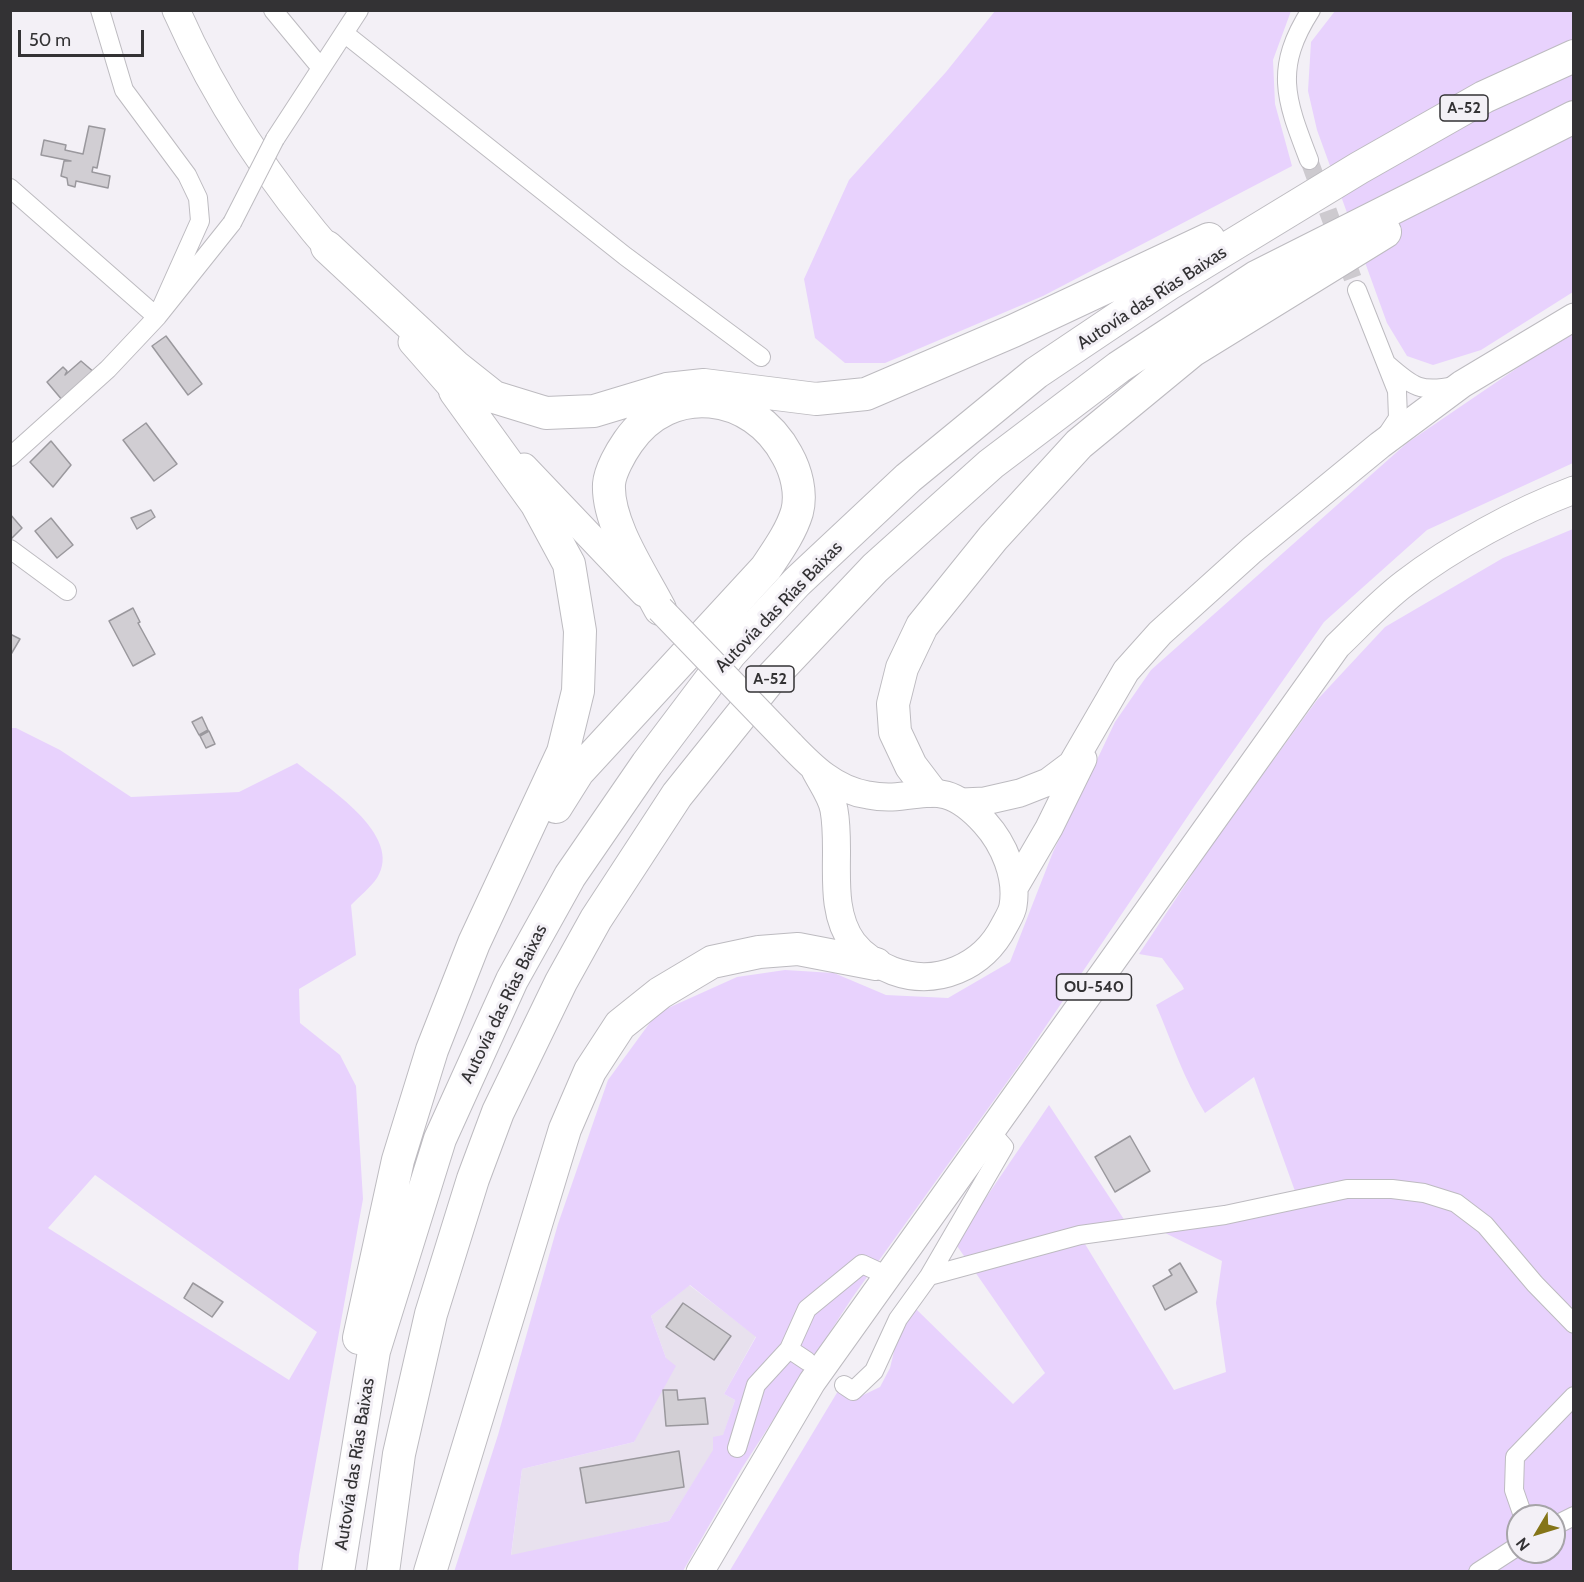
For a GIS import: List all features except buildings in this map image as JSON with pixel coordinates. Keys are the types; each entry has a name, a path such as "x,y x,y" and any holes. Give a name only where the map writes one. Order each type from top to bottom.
{"highway":[{"name":"Autovía das Rías Baixas","path":"338,1572 374,1352 440,1139 512,980 570,876 647,764 730,654 797,582 908,478 1036,373 1170,283 1359,168 1484,97 1574,56"},
{"name":"A-52","path":"383,1572 399,1454 431,1314 473,1179 498,1112 561,982 596,918 676,795 770,679 875,568 966,486 991,464 1119,367 1256,277 1574,117"},
{"path":"930,791 911,766 895,732 893,704 902,668 922,626 993,538 1079,444 1192,351 1384,233 1574,134"},
{"path":"327,247 455,366 494,397 546,413 594,411 667,388 704,385 816,399 866,394 1013,331 1359,168"},
{"path":"324,1572 327,1524 357,1346 398,1160 432,1050 474,944 563,752 578,691 580,631 568,564 536,503 454,391"},
{"path":"474,944 578,772 766,568 785,540 798,510 797,474 780,442 755,417 738,407 714,401 686,402 660,412 638,427 622,450 609,483 616,525 660,609"},
{"path":"430,1572 565,1129 590,1071 620,1025 660,993 712,962 759,952 798,948 876,964"}],"main road":[{"path":"176,10 198,61 234,122 277,185 327,247 566,513 814,770 834,808 839,857 835,890 842,919 853,943 876,964 905,975 940,977 971,964 996,940 1013,907 1014,888 1005,851 985,822 962,802 945,794 930,791 887,797 867,795 842,787 814,770"},
{"path":"962,802 985,801 1020,793 1048,782 1072,764 1126,671 1160,633 1252,550 1380,445 1462,384 1574,317"},
{"name":"OU-540","path":"700,1572 812,1383 1337,646 1404,583 1484,533 1538,504 1574,490"},
{"path":"1014,888 1049,828 1080,765 1095,727"}],"street":[{"path":"100,10 124,90 187,176 198,198 200,221 157,317"},
{"path":"273,10 321,68"},
{"path":"10,457 108,369 157,317 232,223 275,139 359,10"},
{"path":"1309,160 1294,121 1284,83 1295,34 1311,10"},
{"path":"344,33 625,256 761,357"},
{"path":"10,188 157,317"},
{"path":"1358,290 1387,364 1403,388 1412,411 1422,414"},
{"path":"1403,388 1431,391 1462,384"},
{"path":"1380,445 1398,418 1403,388"},
{"path":"10,549 68,591"},
{"path":"844,1385 853,1391 874,1371 898,1319 929,1276 1004,1147 990,1132"},
{"path":"929,1276 1080,1235 1225,1215 1347,1189 1392,1188 1424,1193 1456,1203 1485,1225 1535,1284 1574,1324"},
{"path":"737,1448 756,1385 789,1349 807,1309 862,1264 888,1276"},
{"path":"789,1349 807,1361"},
{"path":"1519,1504 1514,1490 1515,1457 1574,1396"},
{"path":"1479,1572 1506,1554"}],"shaded area":[{"path":"995,11 1291,11 1273,60 1275,104 1292,166 1043,296 885,363 845,363 815,338 804,279 849,180 946,72"},
{"path":"1335,11 1573,11 1573,292 1481,350 1433,365 1407,356 1387,323 1317,130 1308,91 1311,42"},
{"path":"1573,334 1573,463 1427,530 1324,622 1196,804 1025,1057 852,1298 742,1468 683,1571 454,1572 498,1435 558,1224 608,1080 657,1013 737,977 785,970 834,973 886,995 948,998 1010,962 1053,852 1115,722 1151,670 1407,443 1526,362","holes":["690,1285 756,1337 724,1394 735,1400 723,1435 713,1437 713,1450 669,1521 511,1555 522,1469 634,1442 676,1366 666,1358 651,1316"]},
{"path":"1573,529 1573,1571 729,1572 838,1391 857,1398 880,1387 890,1368 896,1343 915,1308 1013,1404 1045,1373 955,1243 1049,1105 1127,1224 1085,1244 1174,1390 1226,1372 1216,1303 1222,1261 1159,1230 1296,1194 1254,1077 1205,1113 1184,1073 1156,1005 1184,989 1162,958 1139,954 1211,846 1317,700 1385,627 1503,558"},
{"path":"11,728 16,728 60,750 131,797 239,792 297,763 358,813 380,845 383,862 377,878 351,905 356,955 299,989 300,1023 340,1055 356,1086 363,1199 298,1571 11,1571","holes":["95,1175 317,1332 289,1380 48,1228"]},
{"path":"689,1285 756,1336 724,1394 735,1400 723,1436 669,1521 511,1556 522,1469 634,1442 666,1358 651,1316"}],"tunnel":[{"path":"1309,160 1357,290"}]}
